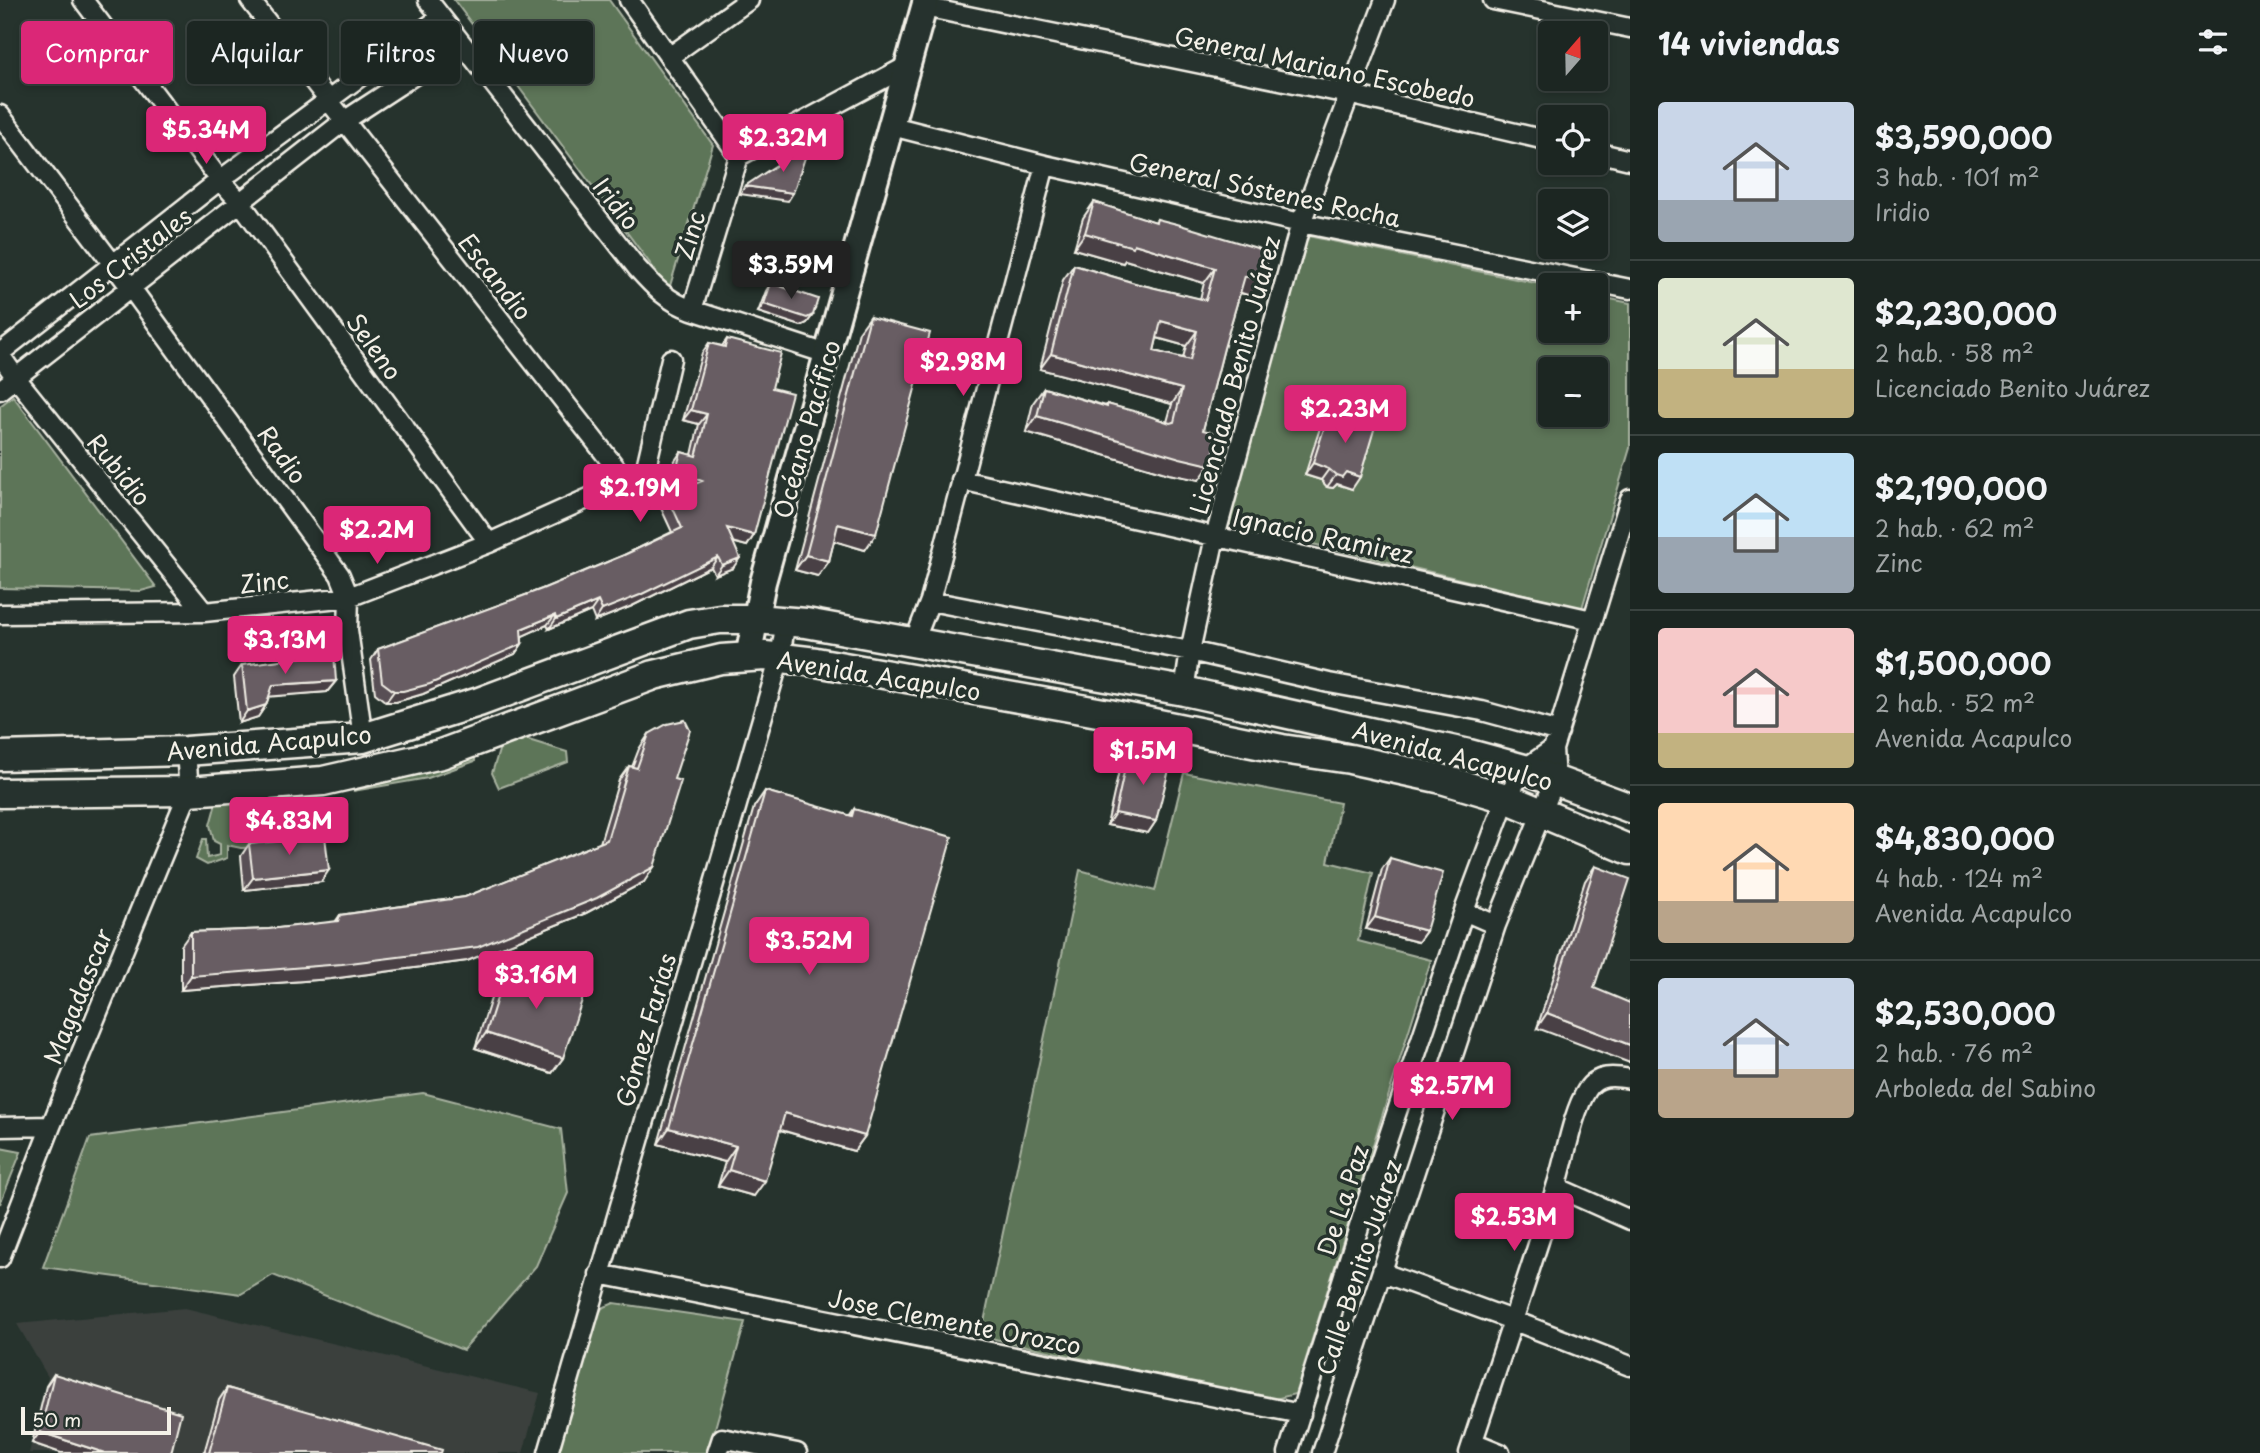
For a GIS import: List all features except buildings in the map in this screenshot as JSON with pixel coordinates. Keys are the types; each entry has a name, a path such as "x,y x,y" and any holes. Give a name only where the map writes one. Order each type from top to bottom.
{"main road":[{"name":"Avenida Acapulco","path":"0,757 187,751 363,738 479,702 689,624 720,619 754,619 786,621 914,642 1184,691 1418,742 1524,769 1630,808"},
{"name":"Avenida Acapulco","path":"0,793 189,790 323,781 441,754 654,675 721,659 780,657 1143,720 1438,778 1506,798 1630,850"}],"street":[{"name":"Seleno","path":"83,0 220,180 240,202 489,543"},
{"name":"Escandio","path":"250,0 627,482"},
{"name":"Iridio","path":"428,0 660,294 674,304 827,354"},
{"path":"629,0 739,156 909,65"},
{"path":"669,57 749,0"},
{"name":"Licenciado Benito Juárez","path":"1184,691 1215,537 1301,223 1385,0"},
{"path":"1493,0 1630,28"},
{"name":"General Mariano Escobedo","path":"925,3 1348,94 1538,138"},
{"name":"Océano Pacífico","path":"748,657 754,619 925,3"},
{"name":"Los Cristales","path":"0,354 220,180 441,17"},
{"name":"Los Cristales","path":"0,390 344,121 462,44"},
{"name":"Radio","path":"0,115 131,288 340,575 349,597 348,630 363,738"},
{"name":"General Sóstenes Rocha","path":"892,126 1045,165 1301,223 1630,289"},
{"path":"1608,155 1630,160"},
{"name":"Zinc","path":"692,310 739,156"},
{"path":"914,642 930,601 1045,165"},
{"name":"Rubidio","path":"0,354 204,612"},
{"name":"Zinc","path":"0,614 204,612 349,597 489,543 640,475 646,467 671,359"},
{"name":"Ignacio Ramirez","path":"961,480 1592,620"},
{"path":"1555,780 1556,741 1630,499"},
{"path":"930,601 1190,651 1329,683 1482,711 1556,741"},
{"name":"Gómez Farías","path":"548,1453 780,657 786,621"},
{"path":"1524,769 1556,741"},
{"name":"Magadascar","path":"0,1258 51,1126 189,790 187,751"},
{"name":"De La Paz","path":"1288,1453 1370,1192 1464,911 1506,798 1524,769"},
{"name":"Calle Benito Juárez","path":"1322,1453 1496,925 1555,780"},
{"path":"1464,911 1496,925"},
{"path":"1500,1453 1471,1447 1556,1187 1580,1104 1588,1088 1598,1079 1613,1076 1630,1079"},
{"path":"0,1127 51,1126"},
{"path":"1556,1187 1630,1220"},
{"path":"1383,1273 1630,1366"},
{"name":"Jose Clemente Orozco","path":"599,1274 1301,1414"},
{"path":"720,1446 797,1453"}],"shaded area":[{"path":"185,1308 540,1393 523,1453 29,1453 48,1377 17,1324"}],"green space":[{"path":"454,0 609,0 713,145 669,289 516,84 593,84 593,21 474,21 474,27"},
{"path":"1308,236 1538,284 1538,343 1608,343 1608,298 1630,303 1630,448 1582,608 1228,524"},
{"path":"13,396 156,587 141,591 0,588 0,406"},
{"path":"519,737 567,752 568,762 499,788 492,773 501,744"},
{"path":"475,750 475,761 428,778 353,791 440,766"},
{"path":"1184,773 1340,803 1328,862 1373,873 1358,941 1431,960 1295,1394 1271,1400 981,1336 1080,870 1155,891"},
{"path":"216,803 239,803 241,826 249,837 257,836 259,829 286,826 289,846 241,848 227,845 227,858 207,865 196,859 203,839 206,839 207,858 220,855 220,844 214,841 210,825"},
{"path":"423,1093 561,1129 568,1193 536,1266 463,1350 273,1275 241,1294 43,1267 90,1138"},
{"path":"0,1148 21,1152 0,1204"},
{"path":"614,1303 745,1322 708,1453 558,1453 595,1321 602,1308"}]}
